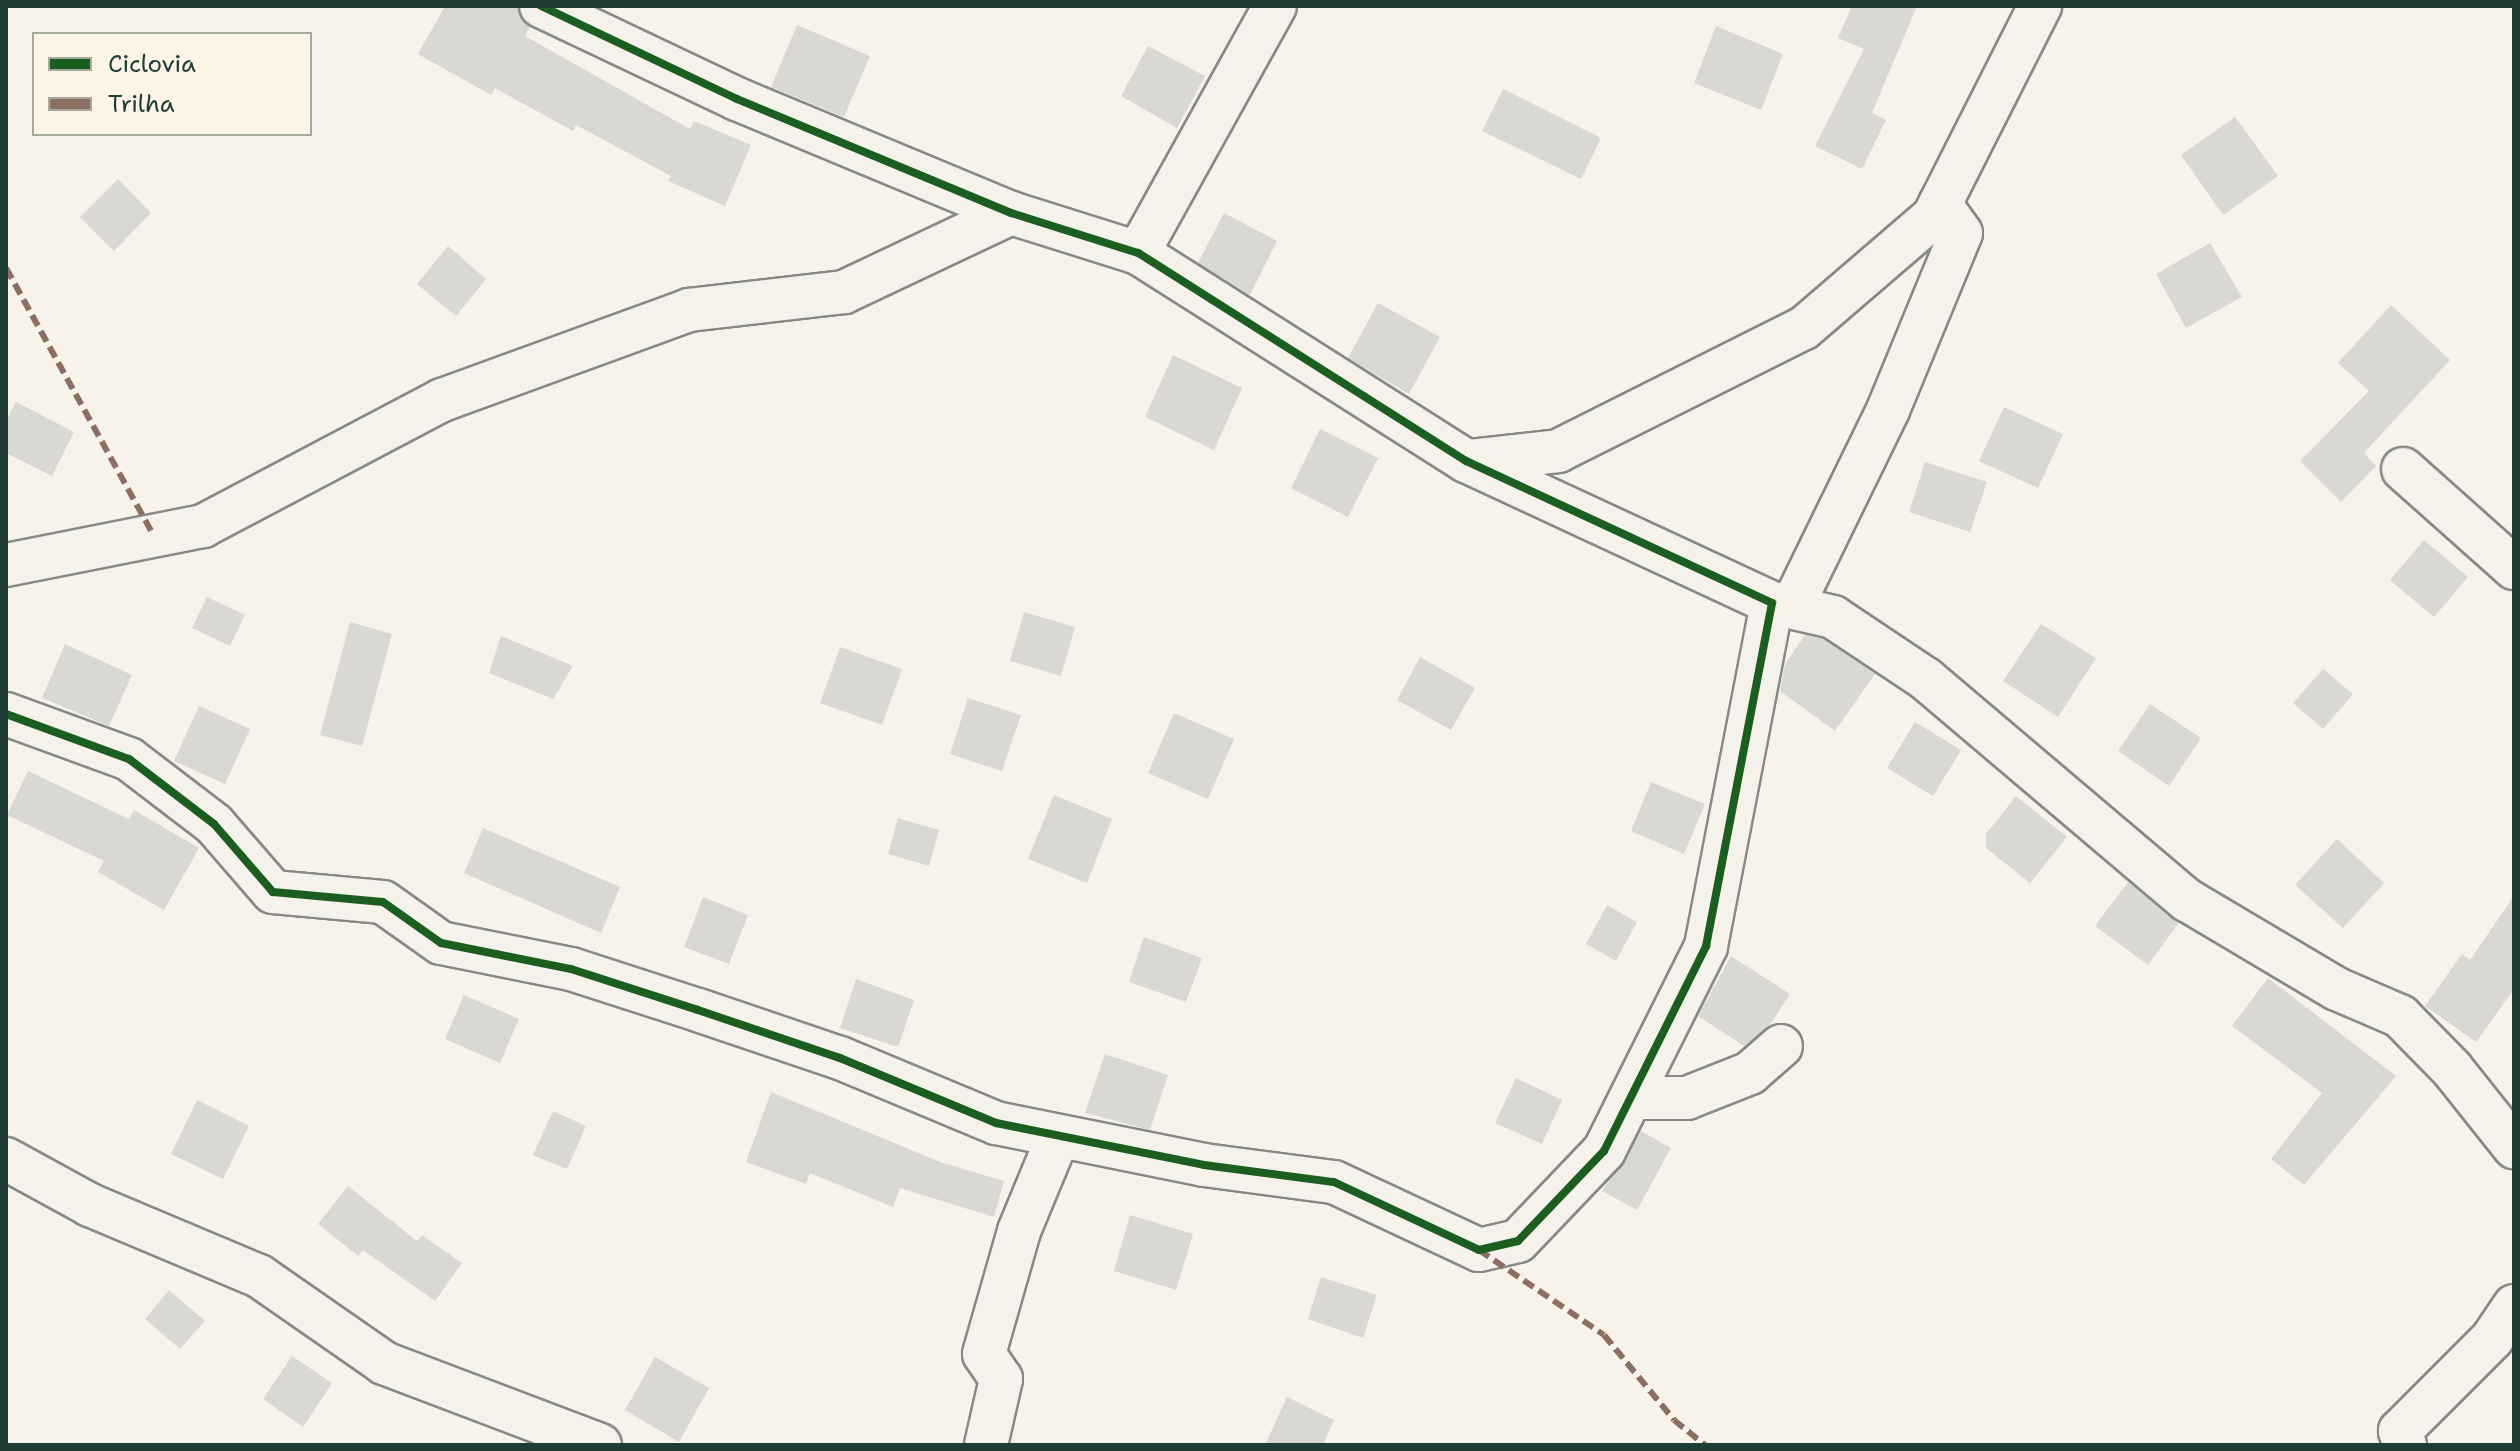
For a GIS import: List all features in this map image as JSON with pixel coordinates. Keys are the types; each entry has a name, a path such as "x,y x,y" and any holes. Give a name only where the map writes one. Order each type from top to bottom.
{"street":[{"path":"541,6 737,99 1011,213 1138,253 1466,461 1782,605 1833,617 1926,679 2187,900 2337,989 2400,1016 2452,1069 2514,1147"},
{"path":"1138,253 1275,6"},
{"path":"1466,461 1558,451 1804,328 1934,216 2040,6"},
{"path":"6,714 129,759 214,824 273,892 383,902 441,943 571,969 840,1058 996,1123 1204,1165 1334,1182 1479,1250 1518,1241 1604,1151 1706,946 1782,605 1888,410 1961,233 1940,204"},
{"path":"6,565 203,526 442,400 689,310 844,292 1011,213"},
{"path":"2403,469 2514,568"},
{"path":"1632,1098 1687,1098 1750,1073 1781,1046"},
{"path":"986,1445 1001,1379 984,1354 1019,1231 1058,1137"},
{"path":"6,1159 90,1205 259,1276 384,1363 600,1445"},
{"path":"2405,1445 2400,1431 2492,1339 2514,1306"}],"building":[{"path":"445,6 517,6 530,27 525,36 690,129 694,121 751,145 725,206 668,181 671,176 576,125 573,131 495,88 491,95 418,54"},
{"path":"1852,6 1917,6 1872,113 1886,120 1862,169 1815,146 1864,49 1838,38"},
{"path":"797,25 870,56 844,117 771,87"},
{"path":"1716,26 1783,54 1761,110 1694,83"},
{"path":"1148,46 1205,76 1177,128 1121,96"},
{"path":"1503,89 1601,138 1581,179 1482,131"},
{"path":"2235,117 2278,176 2223,215 2181,155"},
{"path":"118,179 151,213 114,251 80,217"},
{"path":"1224,213 1277,241 1250,295 1198,263"},
{"path":"2210,243 2242,297 2186,328 2156,274"},
{"path":"448,246 486,279 456,316 417,284"},
{"path":"1378,303 1440,337 1409,394 1348,358"},
{"path":"2391,305 2450,360 2364,453 2376,466 2341,502 2300,461 2369,391 2338,363"},
{"path":"1173,355 1242,388 1214,450 1145,417"},
{"path":"16,402 74,432 52,476 6,453 6,421"},
{"path":"2004,407 2063,434 2038,488 1979,461"},
{"path":"1320,429 1378,458 1348,517 1291,488"},
{"path":"1925,462 1987,482 1970,532 1909,512"},
{"path":"2424,540 2468,577 2434,617 2390,580"},
{"path":"207,597 245,615 230,646 192,628"},
{"path":"1024,612 1075,627 1061,676 1010,661"},
{"path":"350,622 392,634 362,746 320,735"},
{"path":"2041,624 2096,658 2058,717 2003,681"},
{"path":"1805,635 1823,639 1875,674 1835,731 1780,691 1785,664"},
{"path":"501,636 573,666 553,699 489,673"},
{"path":"65,644 132,675 109,726 42,698"},
{"path":"840,647 902,669 882,725 820,703"},
{"path":"1420,657 1475,688 1451,730 1397,700"},
{"path":"2323,669 2353,694 2323,729 2293,703"},
{"path":"968,698 1021,715 1002,771 950,754"},
{"path":"2150,704 2201,738 2169,786 2118,751"},
{"path":"199,706 250,729 225,784 174,761"},
{"path":"1174,713 1234,739 1208,799 1148,773"},
{"path":"1915,722 1961,750 1933,796 1887,768"},
{"path":"28,771 129,819 134,810 199,848 164,910 98,872 104,861 7,815"},
{"path":"1651,782 1705,804 1684,854 1631,831"},
{"path":"1054,795 1112,819 1087,883 1028,859"},
{"path":"2016,796 2067,837 2030,883 1986,848 1986,834"},
{"path":"898,818 939,830 929,866 888,854"},
{"path":"483,828 620,887 601,933 464,873"},
{"path":"2337,839 2384,883 2343,928 2295,885"},
{"path":"2128,882 2178,924 2148,965 2095,926"},
{"path":"2514,896 2514,989 2476,1042 2425,1006 2462,954 2470,960"},
{"path":"703,897 748,915 729,964 684,947"},
{"path":"1607,905 1637,922 1616,961 1586,944"},
{"path":"1144,937 1202,958 1186,1002 1129,982"},
{"path":"1731,956 1790,994 1770,1025 1744,1046 1698,1016"},
{"path":"2268,978 2396,1076 2304,1185 2271,1159 2322,1093 2232,1026"},
{"path":"856,979 914,1000 898,1047 840,1028"},
{"path":"464,995 519,1019 500,1063 445,1039"},
{"path":"1105,1054 1168,1075 1150,1130 1085,1113"},
{"path":"1516,1078 1562,1100 1542,1144 1495,1123"},
{"path":"771,1092 940,1162 1004,1181 994,1217 900,1188 893,1207 810,1173 806,1184 746,1162"},
{"path":"197,1100 249,1126 223,1179 171,1154"},
{"path":"553,1111 586,1126 567,1169 533,1155"},
{"path":"1641,1131 1671,1148 1637,1210 1602,1191"},
{"path":"348,1186 417,1241 422,1235 462,1263 435,1301 363,1250 358,1256 318,1224"},
{"path":"1130,1215 1193,1234 1176,1290 1114,1271"},
{"path":"1321,1277 1377,1295 1363,1338 1308,1319"},
{"path":"169,1290 205,1321 180,1349 145,1319"},
{"path":"292,1356 332,1383 303,1427 263,1399"},
{"path":"655,1357 709,1388 679,1442 625,1410"},
{"path":"1287,1397 1334,1420 1323,1445 1265,1445"}],"marked path":[{"path":"6,268 154,536"},
{"path":"1479,1250 1604,1335 1674,1420 1705,1445"}],"cycle path":[{"path":"6,714 129,759 214,824 273,892 383,902 441,943 571,969 698,1010 840,1058 996,1123 1204,1165 1334,1182 1479,1250 1518,1241 1604,1151 1706,946 1772,603 1466,461 1138,253 1011,213 737,99 541,6"}]}
